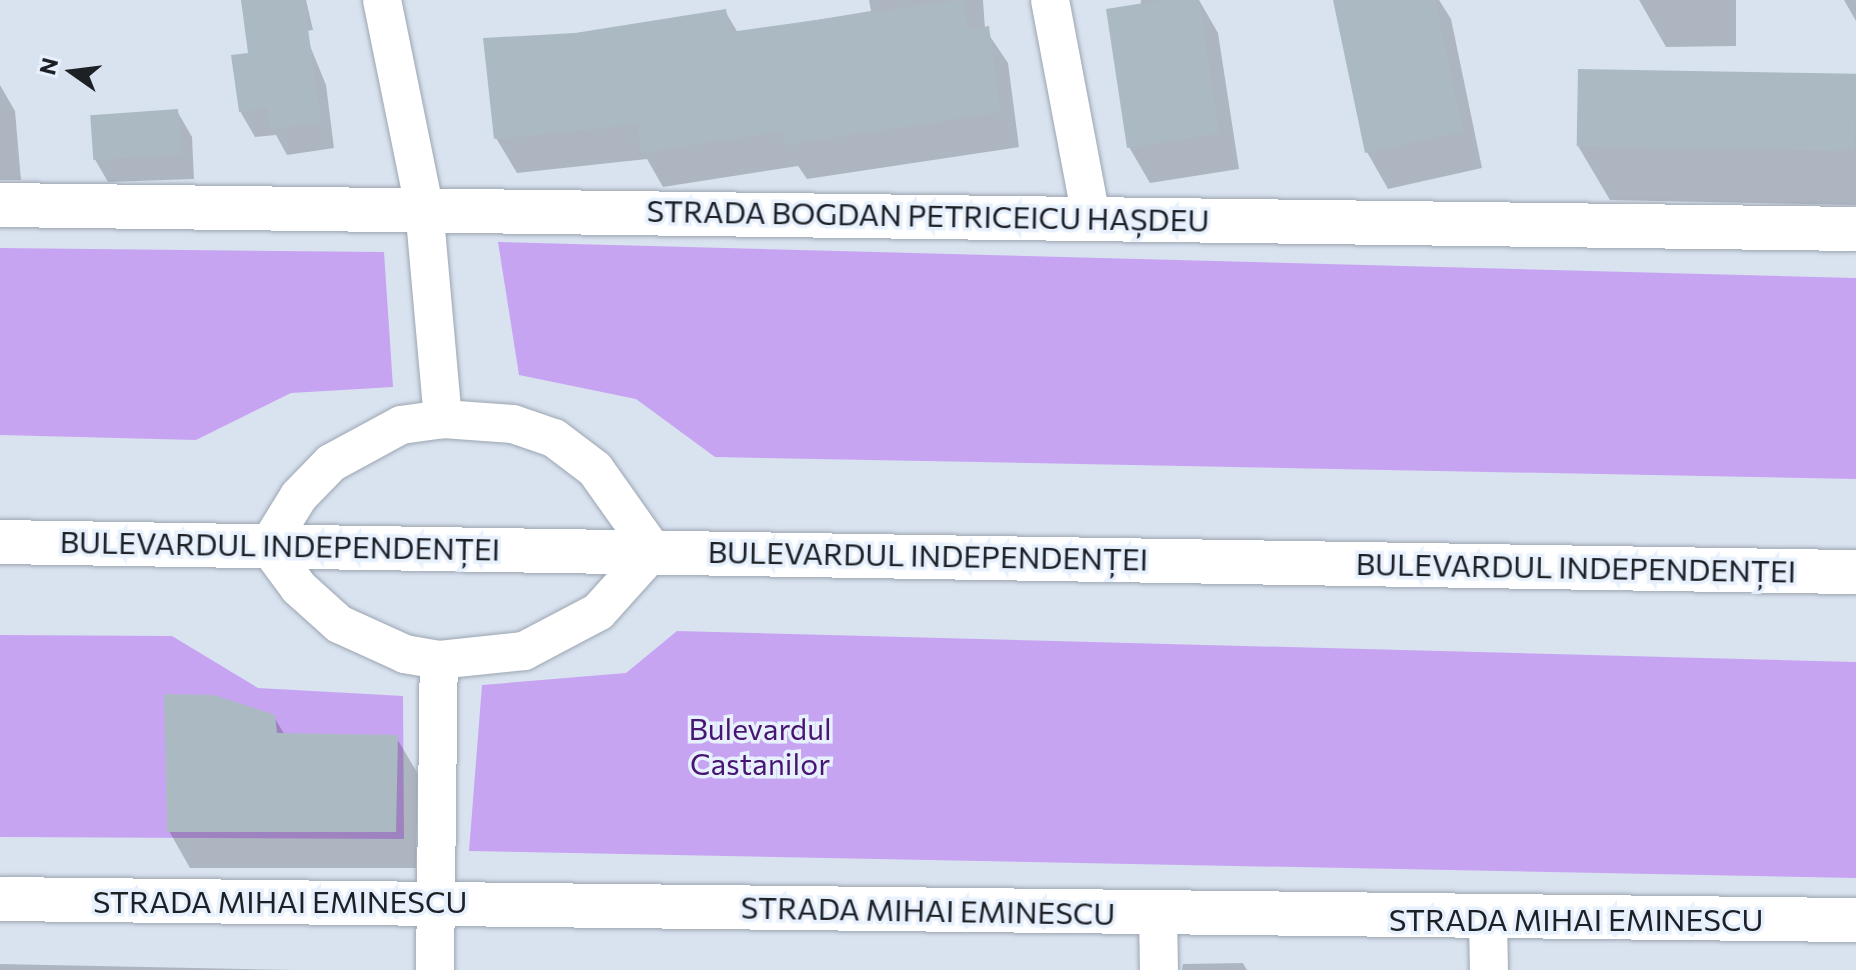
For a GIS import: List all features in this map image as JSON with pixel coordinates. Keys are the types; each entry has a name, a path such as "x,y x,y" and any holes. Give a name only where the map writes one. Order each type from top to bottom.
{"street":[{"path":"382,0 424,207 443,419"},
{"path":"1050,0 1091,218"},
{"name":"STRADA BOGDAN PETRICEICU HAȘDEU","path":"0,205 424,207 1856,229"},
{"path":"443,419 513,424 554,438 595,469 653,551 615,596 568,631 524,651 439,660 405,654 339,624 299,588 268,546 299,496 331,463 401,425 443,419"},
{"name":"BULEVARDUL INDEPENDENȚEI","path":"0,542 1856,572"},
{"path":"435,970 439,660"},
{"name":"STRADA MIHAI EMINESCU","path":"0,899 437,902 1488,920 1856,920"},
{"path":"1158,914 1159,970"},
{"path":"1488,920 1489,970"}],"green space":[{"path":"498,242 1856,278 1856,479 715,457 636,399 519,375"},
{"path":"0,248 384,252 393,387 291,393 196,440 0,435"},
{"name":"Bulevardul Castanilor","path":"677,631 1856,662 1856,878 469,851 482,685 626,673"},
{"path":"0,635 172,636 258,688 403,696 404,839 0,837"}],"building":[{"path":"241,0 304,0 321,122 270,129 267,108 239,112 231,55 248,53"},
{"path":"962,0 969,29 989,26 1000,112 784,145 782,131 641,153 637,124 494,139 483,38 575,33 726,9 730,32"},
{"path":"1163,0 1199,0 1219,133 1127,148 1106,9"},
{"path":"1333,0 1435,0 1463,131 1365,153"},
{"path":"1578,69 1856,74 1855,151 1577,146"},
{"path":"178,109 181,154 93,160 90,115"},
{"path":"164,694 214,695 275,715 277,733 398,735 396,832 167,832"}]}
